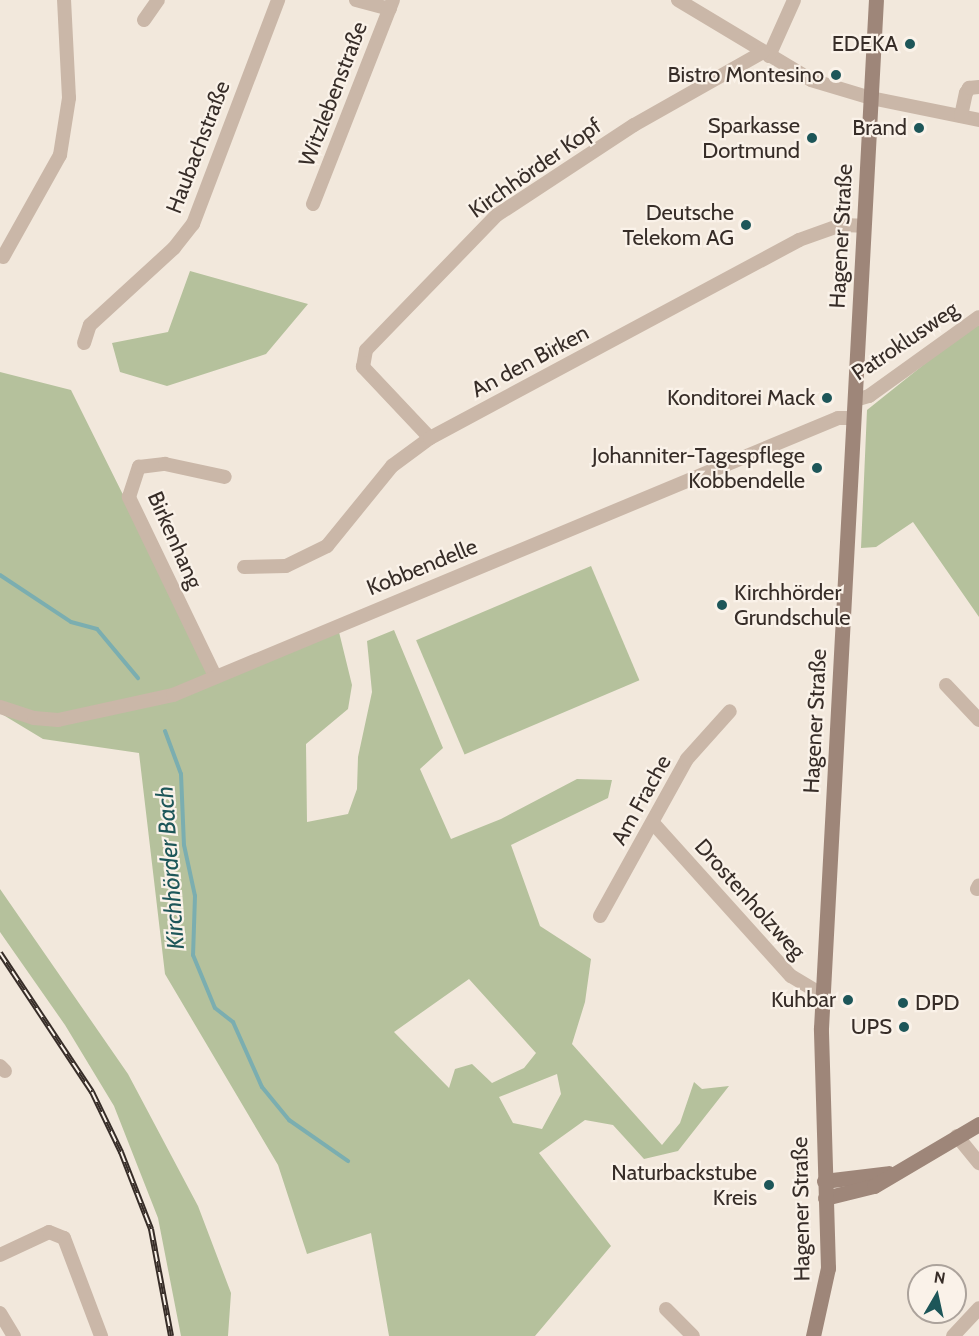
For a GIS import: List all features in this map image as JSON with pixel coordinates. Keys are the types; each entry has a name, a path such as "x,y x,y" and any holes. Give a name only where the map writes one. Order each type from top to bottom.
{"main road":[{"name":"Hagener Straße","path":"813,1336 828,1268 824,1181 823,995 876,0"},
{"path":"825,1198 862,1190 979,1124"},
{"path":"824,1181 892,1172"}],"street":[{"path":"3,257 60,156 69,98 64,0"},
{"path":"144,20 158,0"},
{"name":"Haubachstraße","path":"84,343 90,325 174,249 193,224 278,0"},
{"path":"356,0 391,4"},
{"path":"678,0 811,80 871,98 979,120"},
{"path":"766,54 794,0"},
{"name":"Witzlebenstraße","path":"313,204 391,4"},
{"name":"Kirchhörder Kopf","path":"430,438 363,368 366,350 497,215 615,136 766,54"},
{"path":"961,116 969,88 979,87"},
{"name":"An den Birken","path":"244,567 286,566 327,546 392,466 430,438 797,241 841,225 864,226"},
{"name":"Patroklusweg","path":"855,400 869,396 979,317"},
{"name":"Kobbendelle","path":"0,707 34,718 79,718 173,695 838,418 854,418"},
{"name":"Birkenhang","path":"215,676 129,497 139,467 165,464 225,477"},
{"path":"946,685 979,720"},
{"name":"Am Frache","path":"600,916 687,759 730,711"},
{"name":"Drostenholzweg","path":"653,823 791,976 823,995"},
{"path":"957,1136 979,1163"},
{"path":"0,1255 49,1232 64,1238 101,1336"},
{"path":"953,1336 979,1308"},
{"path":"666,1309 693,1336"},
{"path":"0,1313 14,1336"}],"green space":[{"path":"190,271 308,304 266,354 167,386 120,372 112,343 168,332"},
{"path":"977,322 979,326 979,617 913,522 876,547 861,548 867,410"},
{"path":"0,372 71,390 216,682 339,632 352,685 348,709 306,744 307,822 348,814 357,789 358,757 372,692 367,641 394,630 443,748 420,769 451,839 501,819 577,779 612,780 608,798 511,845 540,926 591,959 585,1002 572,1044 662,1145 680,1123 694,1082 702,1089 729,1086 678,1151 644,1159 613,1125 585,1120 539,1153 611,1246 535,1336 389,1336 371,1233 307,1254 278,1165 165,974 139,753 43,739 0,713","holes":["469,979 536,1053 524,1068 492,1083 472,1064 455,1069 449,1088 394,1032","557,1074 561,1094 542,1129 513,1123 499,1097"]},
{"path":"591,566 639,680 465,754 416,640"},
{"path":"0,889 128,1074 198,1206 231,1293 228,1336 181,1336 158,1218 114,1106 65,1025 0,932"}],"waterway":[{"name":"Kirchhörder Bach","path":"0,575 71,622 97,629 138,678"},
{"name":"Kirchhörder Bach","path":"165,731 181,774 184,845 195,896 193,955 215,1008 233,1022 262,1087 289,1120 348,1161"}],"railway":[{"path":"0,953 92,1092 121,1152 151,1229 171,1336"}],"place":[{"name":"EDEKA","path":"910,44"},
{"name":"Bistro Montesino","path":"836,75"},
{"name":"Brand","path":"919,128"},
{"name":"Sparkasse Dortmund","path":"812,138"},
{"name":"Deutsche Telekom AG","path":"746,225"},
{"name":"Konditorei Mack","path":"827,398"},
{"name":"Johanniter-Tagespflege Kobbendelle","path":"817,468"},
{"name":"Kirchhörder Grundschule","path":"722,605"},
{"name":"Kuhbar","path":"848,1000"},
{"name":"DPD","path":"903,1003"},
{"name":"UPS","path":"904,1027"},
{"name":"Naturbackstube Kreis","path":"769,1185"}]}
